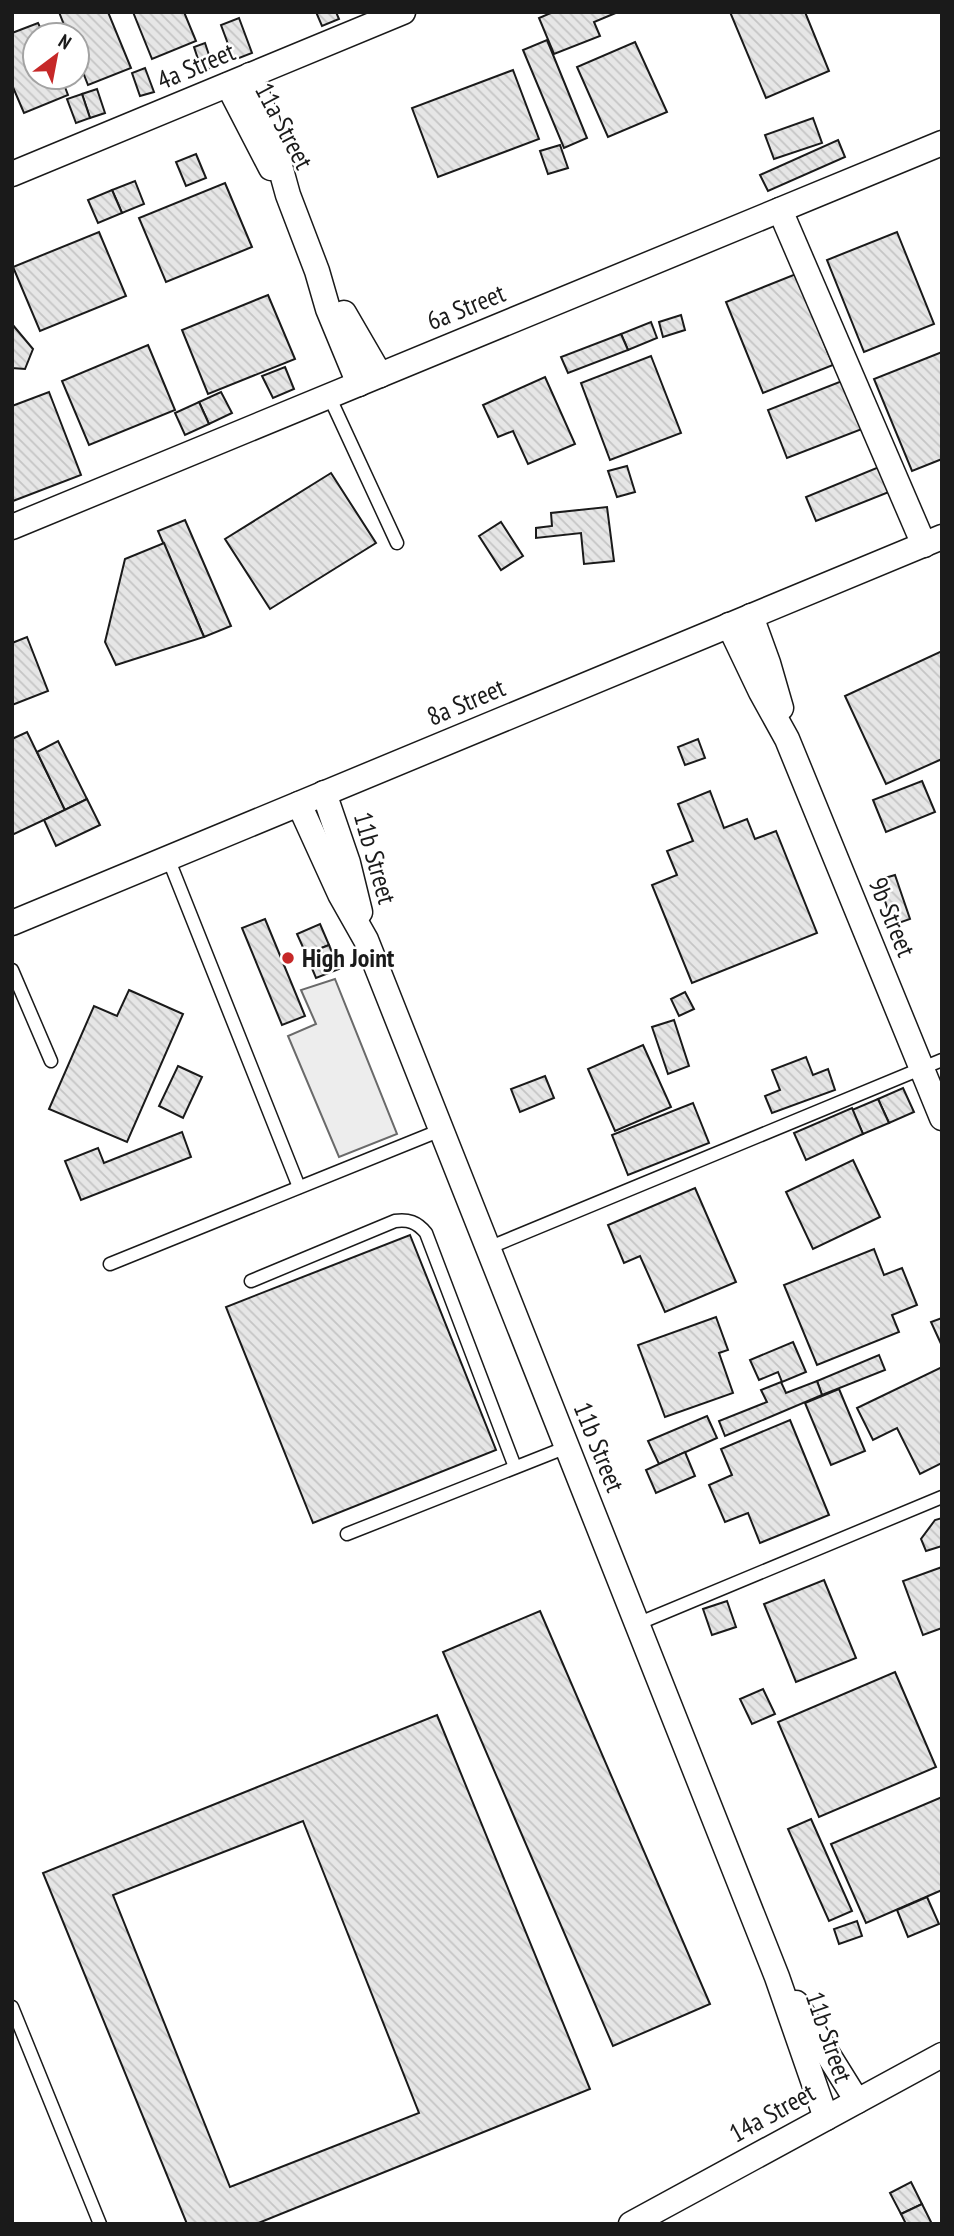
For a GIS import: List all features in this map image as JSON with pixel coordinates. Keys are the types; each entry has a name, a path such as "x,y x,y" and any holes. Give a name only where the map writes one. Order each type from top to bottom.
{"street":[{"name":"4a Street","path":"12,174 403,12"},
{"name":"11a Street","path":"239,80 275,144 288,195 317,271 328,309 369,379"},
{"name":"6a Street","path":"12,527 942,143"},
{"path":"780,210 933,541"},
{"name":"8a Street","path":"12,923 933,541"},
{"name":"9b Street","path":"740,621 776,688 787,739 932,1064 942,1118"},
{"name":"11b Street","path":"324,793 348,863 366,940"},
{"name":"11b Street","path":"299,804 340,894 366,940 777,1976 826,2118"},
{"name":"11b Street","path":"777,1976 857,2101"},
{"name":"14a Street","path":"631,2224 660,2217 826,2118 942,2055"}],"lane":[{"path":"329,396 397,543"},
{"path":"169,858 299,1187"},
{"path":"12,970 51,1061"},
{"path":"488,1248 932,1064"},
{"path":"110,1264 441,1130"},
{"path":"251,1281 395,1221 412,1221 420,1226 426,1233 515,1467"},
{"path":"347,1534 567,1447"},
{"path":"637,1624 942,1497"},
{"path":"12,2007 100,2224"}],"shaded area":[{"path":"335,979 397,1134 339,1157 288,1036 316,1024 301,990"}],"building":[{"path":"59,12 108,12 131,68 91,84 91,21 63,21"},
{"path":"133,12 184,12 196,41 152,59"},
{"path":"316,12 336,12 339,19 322,26"},
{"path":"553,12 618,12 594,22 600,36 554,54 539,18"},
{"path":"730,12 805,12 829,71 766,98"},
{"path":"239,18 252,53 234,60 221,25"},
{"path":"21,30 21,91 66,91 68,95 24,113 12,85 12,33"},
{"path":"547,40 587,138 564,148 523,50"},
{"path":"635,42 667,112 608,137 577,67"},
{"path":"205,43 213,67 202,71 194,47"},
{"path":"145,68 154,92 140,96 132,73"},
{"path":"513,70 539,139 438,177 412,108"},
{"path":"97,89 105,113 90,118 82,94"},
{"path":"82,94 90,118 76,123 67,99"},
{"path":"813,118 822,143 774,159 765,135"},
{"path":"838,140 845,157 768,191 760,175"},
{"path":"560,145 568,168 548,174 540,151"},
{"path":"196,154 206,178 186,186 176,162"},
{"path":"135,181 144,204 122,213 112,190"},
{"path":"225,183 252,247 166,282 139,218"},
{"path":"112,190 122,213 98,223 88,200"},
{"path":"99,232 126,296 40,331 13,267"},
{"path":"897,232 934,324 864,352 827,260"},
{"path":"796,274 833,365 763,393 726,302"},
{"path":"268,295 295,359 208,394 182,330"},
{"path":"681,315 685,330 663,337 659,322"},
{"path":"651,322 657,338 628,350 621,334"},
{"path":"12,324 33,349 25,369 12,368"},
{"path":"621,334 628,350 568,373 561,357"},
{"path":"148,345 175,410 89,445 62,381"},
{"path":"942,352 942,459 912,471 874,379"},
{"path":"651,356 681,433 610,460 581,383"},
{"path":"285,367 294,389 273,398 262,376"},
{"path":"545,377 575,444 528,464 513,431 498,437 483,405"},
{"path":"842,381 862,429 787,458 768,410"},
{"path":"49,392 81,475 13,501 12,406"},
{"path":"221,392 232,413 209,424 199,402"},
{"path":"199,402 209,424 185,435 175,413"},
{"path":"627,466 635,492 617,497 608,471"},
{"path":"879,467 889,492 816,521 806,497"},
{"path":"331,473 376,543 270,609 225,539"},
{"path":"607,507 614,561 584,564 581,533 536,538 536,528 552,526 551,513"},
{"path":"185,520 231,626 204,637 158,531"},
{"path":"501,522 523,556 501,570 479,536"},
{"path":"164,543 204,637 116,665 105,642 125,559"},
{"path":"27,637 48,691 12,705 12,643"},
{"path":"942,651 942,759 886,784 845,696"},
{"path":"27,732 65,810 12,835 12,739"},
{"path":"698,739 705,758 685,765 678,747"},
{"path":"58,741 87,799 65,810 37,752"},
{"path":"922,781 935,812 886,832 873,800"},
{"path":"710,791 724,828 747,819 755,839 776,831 817,933 692,983 652,885 677,875 667,851 693,841 678,804"},
{"path":"87,799 100,825 56,846 44,820"},
{"path":"895,875 910,919 893,925 878,880"},
{"path":"265,919 305,1016 282,1025 242,928"},
{"path":"320,924 329,945 306,954 297,934"},
{"path":"329,945 339,969 316,978 306,954"},
{"path":"129,990 183,1014 127,1142 49,1109 94,1006 117,1016"},
{"path":"685,992 694,1009 679,1016 671,999"},
{"path":"674,1020 689,1066 668,1074 652,1027"},
{"path":"643,1045 671,1107 615,1131 588,1069"},
{"path":"806,1057 813,1075 828,1069 835,1090 772,1113 765,1096 780,1090 772,1070"},
{"path":"178,1066 202,1077 183,1118 159,1106"},
{"path":"545,1076 554,1098 520,1112 511,1089"},
{"path":"903,1088 914,1112 889,1123 878,1099"},
{"path":"878,1099 889,1123 863,1134 852,1110"},
{"path":"693,1103 709,1143 628,1175 612,1135"},
{"path":"852,1108 863,1134 806,1160 794,1133"},
{"path":"182,1132 191,1157 81,1200 65,1161 98,1148 104,1163"},
{"path":"853,1160 880,1217 813,1249 786,1192"},
{"path":"695,1188 736,1282 665,1312 640,1256 624,1263 608,1225"},
{"path":"410,1235 496,1450 313,1523 226,1307"},
{"path":"874,1249 884,1275 902,1268 917,1305 892,1315 899,1332 817,1365 784,1285"},
{"path":"716,1317 728,1350 719,1353 733,1393 665,1417 638,1345"},
{"path":"942,1318 942,1346 931,1322"},
{"path":"793,1342 806,1372 782,1382 778,1372 759,1380 750,1360"},
{"path":"879,1355 885,1370 822,1395 817,1381"},
{"path":"942,1367 942,1463 920,1474 897,1428 873,1440 857,1408"},
{"path":"817,1381 822,1395 725,1436 719,1421 767,1402 761,1390 781,1382 786,1393"},
{"path":"839,1389 865,1451 831,1465 805,1403"},
{"path":"707,1416 717,1438 659,1464 648,1441"},
{"path":"790,1420 829,1515 760,1543 748,1513 725,1522 709,1485 732,1475 721,1449"},
{"path":"685,1452 695,1476 656,1493 646,1470"},
{"path":"942,1518 942,1546 926,1551 921,1539 935,1520"},
{"path":"942,1567 942,1628 923,1635 903,1581"},
{"path":"824,1580 856,1658 796,1682 764,1604"},
{"path":"727,1601 736,1627 712,1635 703,1609"},
{"path":"540,1611 710,2004 613,2046 443,1652"},
{"path":"895,1672 936,1767 819,1817 778,1722"},
{"path":"763,1689 775,1714 752,1724 740,1699"},
{"path":"437,1715 590,2089 256,2224 187,2224 43,1873","holes":["303,1821 419,2113 230,2187 113,1895"]},
{"path":"942,1797 942,1890 866,1923 831,1844"},
{"path":"811,1819 852,1911 829,1921 788,1829"},
{"path":"927,1897 939,1924 908,1937 897,1910"},
{"path":"857,1921 862,1936 839,1944 834,1929"},
{"path":"911,2182 922,2204 901,2214 890,2193"},
{"path":"922,2204 932,2224 906,2224 901,2214"}],"place":[{"name":"High Joint","path":"288,958"}]}
